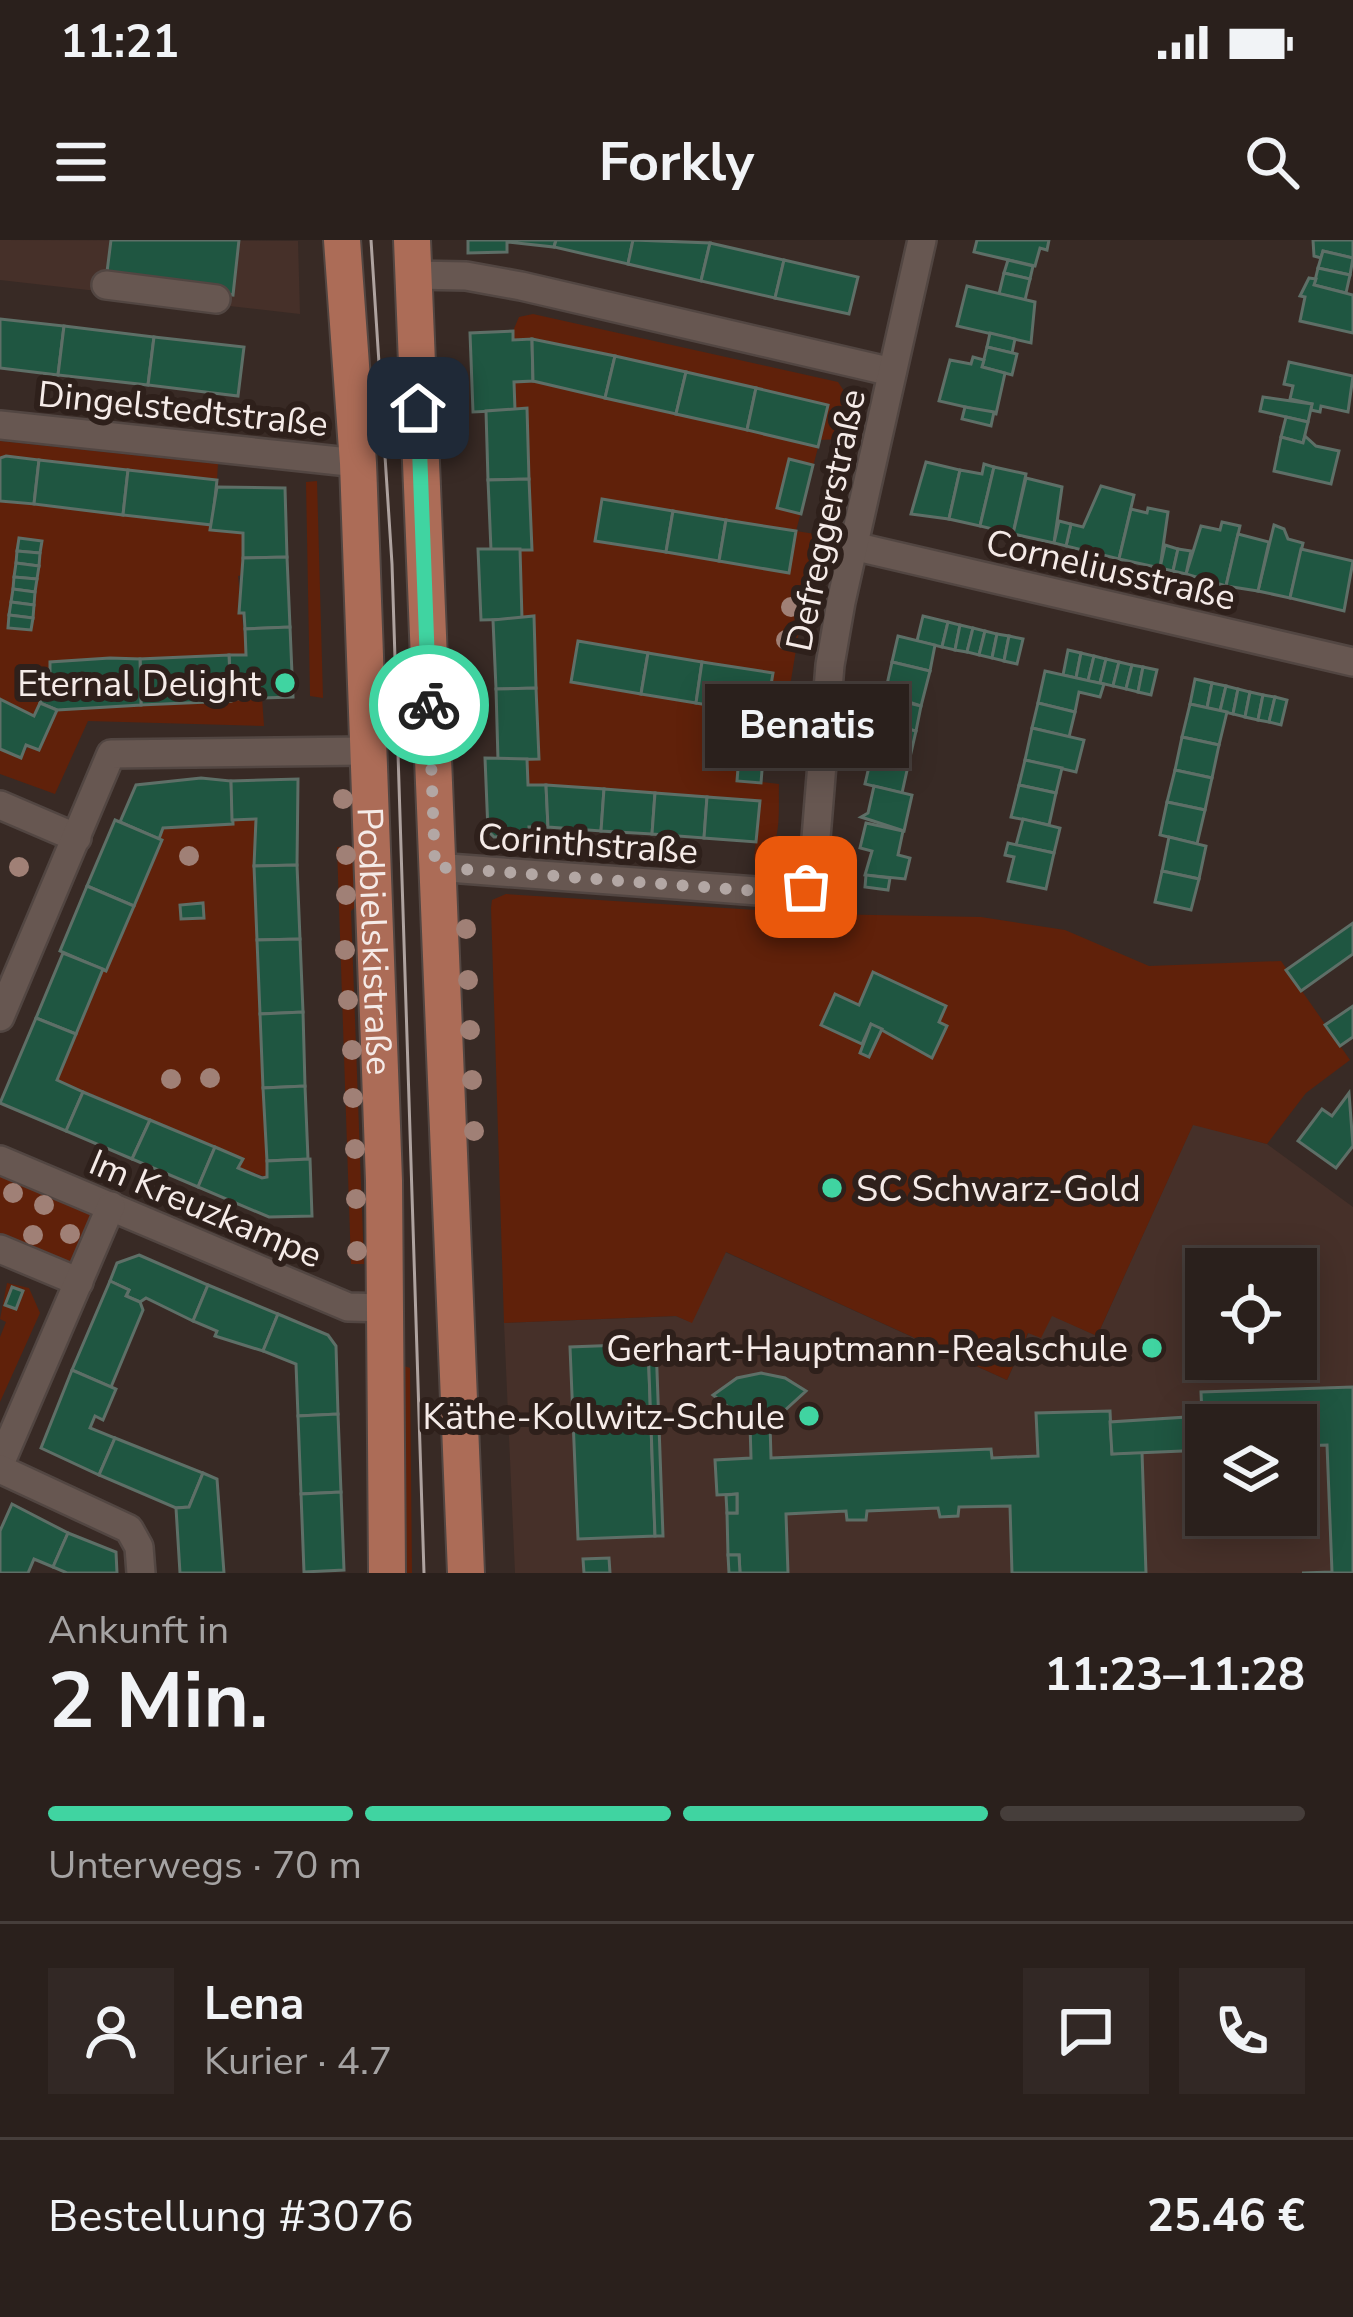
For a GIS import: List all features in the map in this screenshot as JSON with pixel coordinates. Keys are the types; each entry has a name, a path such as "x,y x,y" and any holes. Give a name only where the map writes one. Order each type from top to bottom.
{"main road":[{"name":"Podbielskistraße","path":"343,240 358,463 387,1308 387,1573"},
{"name":"Podbielskistraße","path":"412,257 466,1573"}],"street":[{"name":"Defreggerstraße","path":"806,887 813,875 830,665 922,240"},
{"path":"412,257 466,276 892,372"},
{"path":"106,285 216,298"},
{"name":"Dingelstedtstraße","path":"0,425 358,463"},
{"name":"Corneliusstraße","path":"854,546 1353,662"},
{"path":"0,1017 111,754 365,751"},
{"path":"0,805 76,838"},
{"name":"Corinthstraße","path":"435,867 797,894 806,887"},
{"name":"Im Kreuzkampe","path":"0,1160 348,1307 387,1308"},
{"path":"111,1206 0,1466 129,1529 139,1547 141,1573"},
{"path":"0,1249 79,1282"}],"shaded area":[{"path":"0,240 298,241 300,314 0,280"},
{"path":"533,314 838,382 844,391 839,439 820,440 796,531 815,534 782,735 765,733 761,782 779,784 779,814 774,845 763,861 754,860 759,801 528,785 527,759 539,758 534,617 522,617 520,550 532,549 527,409 515,408 513,331 519,317"},
{"path":"0,441 218,464 217,480 0,458"},
{"path":"317,481 323,698 310,696 306,482"},
{"path":"0,501 211,525 211,530 243,533 243,575 238,576 246,655 50,662 50,679 34,716 0,699"},
{"path":"262,698 264,726 88,721 55,794 0,774 0,749 20,758 58,708"},
{"path":"256,819 267,1177 238,1168 242,1159 57,1080 163,828"},
{"path":"356,846 358,904 351,911 364,1264 351,1264 337,847"},
{"name":"SC Schwarz-Gold","path":"506,894 821,914 981,917 1065,930 1149,966 1281,961 1350,1060 1306,1093 1267,1144 1193,1125 1097,1336 1052,1316 1041,1338 1028,1333 1007,1380 726,1252 692,1323 676,1316 504,1323 491,908 492,900"},
{"name":"Käthe-Kollwitz-Schule","path":"1193,1124 1267,1144 1353,1207 1353,1573 515,1573 504,1323 676,1316 691,1322 725,1252 1007,1380 1029,1332 1052,1315 1097,1336"},
{"path":"0,1160 111,1206 79,1282 0,1249"},
{"path":"7,1283 29,1288 40,1313 0,1402 0,1337 6,1322 0,1319"},
{"path":"401,1365 410,1368 412,1573 401,1573"}],"building":[{"path":"111,240 239,240 233,295 106,280"},
{"path":"468,240 556,240 554,247 507,242 507,252 468,253"},
{"path":"556,240 633,240 628,264 554,247"},
{"path":"633,240 710,243 701,281 628,264"},
{"path":"977,240 1049,240 1047,250 1040,248 1035,266 974,252"},
{"path":"1313,240 1353,240 1353,258 1323,251 1321,258 1314,256"},
{"path":"710,243 784,260 775,298 701,281"},
{"path":"1323,251 1353,258 1350,275 1318,268"},
{"path":"784,260 858,277 849,314 775,298"},
{"path":"1008,260 1033,266 1030,279 1004,273"},
{"path":"1318,268 1350,275 1346,293 1314,285"},
{"path":"1004,273 1030,279 1025,300 999,294"},
{"path":"1309,278 1316,279 1314,285 1353,295 1353,333 1300,321 1305,297 1300,296"},
{"path":"967,286 1035,302 1031,343 957,326"},
{"path":"0,319 64,326 58,375 0,368"},
{"path":"64,326 154,337 148,385 58,375"},
{"path":"513,331 513,340 532,339 533,381 514,382 515,410 473,412 470,333"},
{"path":"990,333 1015,339 1012,353 987,347"},
{"path":"154,337 244,347 238,396 148,385"},
{"path":"532,339 615,356 605,398 533,381"},
{"path":"987,347 1017,354 1012,375 982,367"},
{"path":"615,356 686,372 676,414 605,398"},
{"path":"973,357 984,360 982,367 1005,373 996,414 939,401 950,360 971,364"},
{"path":"1289,362 1353,376 1348,412 1321,406 1320,412 1311,410 1312,404 1290,399 1293,386 1284,384"},
{"path":"686,372 756,388 747,430 676,414"},
{"path":"756,388 828,405 818,447 747,430"},
{"path":"1263,397 1312,404 1308,422 1260,411"},
{"path":"965,407 994,412 991,426 962,419"},
{"path":"527,408 529,479 488,480 486,411"},
{"path":"1286,417 1308,422 1303,443 1281,437"},
{"path":"1305,436 1316,446 1339,451 1331,484 1274,471 1281,437 1303,443"},
{"path":"0,458 39,460 34,504 0,501"},
{"path":"789,459 813,465 801,514 777,508"},
{"path":"39,460 128,470 123,515 34,504"},
{"path":"926,462 960,470 949,519 911,514"},
{"path":"984,464 994,467 980,526 949,519 960,470 982,474"},
{"path":"994,467 1026,474 1013,534 980,526"},
{"path":"128,470 217,480 212,525 123,515"},
{"path":"1026,478 1062,487 1054,543 1013,534"},
{"path":"529,479 532,550 491,550 488,480"},
{"path":"1101,486 1134,495 1119,559 1066,546 1071,524 1083,527"},
{"path":"217,487 285,488 287,557 243,558 243,533 210,530"},
{"path":"602,499 673,511 666,552 595,541"},
{"path":"1148,508 1168,512 1160,568 1119,559 1131,509 1147,513"},
{"path":"673,511 726,520 719,561 666,552"},
{"path":"726,520 796,531 789,573 719,561"},
{"path":"1059,521 1071,524 1066,546 1054,543"},
{"path":"1222,522 1240,526 1226,586 1186,574 1201,526 1220,530"},
{"path":"1274,525 1284,529 1288,539 1303,543 1290,598 1258,591"},
{"path":"1238,534 1269,542 1258,591 1226,586"},
{"path":"19,538 42,541 40,553 17,551"},
{"path":"1165,545 1178,549 1173,571 1160,568"},
{"path":"478,549 520,549 522,619 481,620"},
{"path":"1178,549 1191,551 1186,574 1173,571"},
{"path":"1301,549 1353,561 1344,611 1290,598"},
{"path":"17,551 40,553 39,566 16,563"},
{"path":"287,557 290,627 245,629 244,613 239,613 243,558"},
{"path":"16,563 39,566 37,579 14,577"},
{"path":"14,577 37,579 35,592 13,589"},
{"path":"13,589 35,592 34,605 11,602"},
{"path":"11,602 34,605 33,618 9,615"},
{"path":"9,615 33,618 31,630 8,628"},
{"path":"534,616 536,688 496,689 493,620"},
{"path":"923,616 948,622 942,647 917,641"},
{"path":"948,622 960,625 955,650 942,647"},
{"path":"960,625 973,628 967,652 955,650"},
{"path":"290,627 293,697 231,699 229,655 246,655 245,629"},
{"path":"973,628 985,631 979,655 967,652"},
{"path":"985,631 997,634 992,658 979,655"},
{"path":"997,634 1009,636 1004,661 992,658"},
{"path":"898,636 935,645 930,671 892,662"},
{"path":"1009,636 1023,639 1017,664 1004,661"},
{"path":"578,641 648,653 641,694 571,682"},
{"path":"1068,650 1081,653 1076,678 1063,675"},
{"path":"648,653 702,662 696,703 641,694"},
{"path":"1081,653 1094,656 1088,681 1076,678"},
{"path":"229,655 231,701 141,705 140,659"},
{"path":"1094,656 1106,659 1100,683 1088,681"},
{"path":"140,659 141,705 57,710 40,703 50,679 50,662"},
{"path":"1106,659 1119,662 1113,686 1100,683"},
{"path":"702,662 773,673 766,715 696,703"},
{"path":"892,662 930,671 921,706 878,692 886,689"},
{"path":"1119,662 1132,665 1126,689 1113,686"},
{"path":"1132,665 1143,667 1138,692 1126,689"},
{"path":"1143,667 1157,670 1151,695 1138,692"},
{"path":"1045,671 1104,684 1100,697 1079,692 1075,712 1038,703"},
{"path":"1195,679 1212,683 1207,708 1190,704"},
{"path":"1212,683 1226,686 1220,711 1207,708"},
{"path":"1226,686 1238,689 1233,714 1220,711"},
{"path":"536,688 539,759 498,760 496,689"},
{"path":"1238,689 1250,692 1245,717 1233,714"},
{"path":"1250,692 1263,695 1258,720 1245,717"},
{"path":"1263,695 1275,697 1269,722 1258,720"},
{"path":"884,697 921,706 916,731 878,722"},
{"path":"1275,697 1287,700 1281,725 1269,722"},
{"path":"0,699 34,716 40,703 57,710 39,750 26,745 21,758 0,749"},
{"path":"1038,703 1075,712 1069,737 1032,728"},
{"path":"1190,704 1227,712 1219,745 1182,737"},
{"path":"878,722 916,731 908,766 866,753 872,749"},
{"path":"1032,728 1084,740 1076,772 1025,760"},
{"path":"741,730 765,732 761,783 737,781"},
{"path":"1182,737 1219,745 1212,778 1175,770"},
{"path":"485,758 527,759 528,785 546,785 548,827 529,827 530,836 494,837 488,831"},
{"path":"871,758 908,766 902,793 865,784"},
{"path":"1025,760 1062,768 1056,793 1019,785"},
{"path":"1175,770 1212,778 1205,810 1167,802"},
{"path":"201,778 231,781 233,824 163,828 159,839 120,822 136,785"},
{"path":"298,779 297,865 254,866 256,819 232,820 231,781"},
{"path":"546,785 604,789 601,831 548,827"},
{"path":"1019,785 1056,793 1049,825 1011,817"},
{"path":"874,786 912,795 904,831 861,817 868,813"},
{"path":"604,789 655,793 652,834 601,831"},
{"path":"655,793 707,797 704,838 652,834"},
{"path":"707,797 760,801 756,842 704,838"},
{"path":"1167,802 1205,810 1197,844 1160,835"},
{"path":"1023,819 1060,828 1054,853 1016,845"},
{"path":"115,820 162,840 134,906 87,886"},
{"path":"866,823 903,831 898,855 910,858 905,879 865,875 872,851 860,848"},
{"path":"1169,837 1206,846 1199,879 1162,871"},
{"path":"1008,843 1054,853 1046,889 1008,881 1014,857 1005,855"},
{"path":"297,865 300,939 257,940 254,866"},
{"path":"1162,871 1199,879 1191,910 1155,902"},
{"path":"866,875 890,878 888,890 865,887"},
{"path":"87,886 134,906 106,971 60,951"},
{"path":"203,903 204,918 181,919 180,905"},
{"path":"1353,923 1353,954 1301,991 1286,970"},
{"path":"300,939 303,1012 260,1014 257,940"},
{"path":"63,953 103,969 76,1034 36,1018"},
{"path":"873,972 946,1006 939,1022 947,1026 932,1058 871,1024 862,1044 821,1025 835,994 859,1005"},
{"path":"1353,1006 1353,1037 1340,1046 1325,1025"},
{"path":"303,1012 305,1086 263,1088 260,1014"},
{"path":"36,1018 76,1034 57,1080 83,1092 66,1131 0,1103"},
{"path":"871,1024 882,1029 869,1057 860,1053"},
{"path":"305,1086 308,1159 267,1161 263,1088"},
{"path":"83,1092 150,1120 132,1159 66,1131"},
{"path":"1349,1093 1353,1146 1336,1168 1298,1141 1322,1109 1332,1116"},
{"path":"150,1120 215,1147 198,1187 132,1159"},
{"path":"215,1147 243,1159 238,1168 262,1178 267,1177 267,1161 310,1159 312,1216 269,1217 198,1187"},
{"path":"139,1255 208,1285 193,1321 146,1298 140,1302 126,1296 129,1290 110,1281 117,1263"},
{"path":"110,1281 129,1290 126,1296 140,1302 143,1310 111,1387 72,1370"},
{"path":"208,1285 278,1314 263,1351 215,1336 217,1331 193,1321"},
{"path":"12,1287 23,1291 16,1309 5,1305"},
{"path":"278,1314 328,1335 336,1346 338,1414 298,1416 296,1364 263,1351"},
{"path":"648,1344 655,1536 578,1539 570,1347"},
{"path":"648,1344 656,1344 663,1536 655,1536"},
{"path":"72,1370 116,1389 103,1420 95,1416 90,1428 115,1438 99,1475 41,1448"},
{"path":"761,1373 785,1378 806,1391 770,1424 771,1458 991,1449 992,1458 1038,1456 1036,1413 1110,1411 1112,1454 1142,1452 1146,1573 1012,1573 1010,1506 959,1507 958,1516 940,1517 938,1508 867,1511 866,1520 847,1520 846,1511 786,1514 788,1573 740,1573 739,1555 728,1555 727,1513 737,1513 737,1494 717,1495 715,1460 751,1458 750,1424 713,1395 737,1378"},
{"path":"1353,1387 1353,1573 1302,1573 1332,1572 1327,1445 1317,1445 1317,1404 1202,1404 1201,1392"},
{"path":"338,1414 341,1492 301,1494 298,1416"},
{"path":"1185,1417 1185,1451 1112,1454 1110,1422"},
{"path":"115,1438 203,1473 189,1507 176,1508 99,1475"},
{"path":"203,1473 217,1479 224,1573 180,1573 176,1508 189,1507"},
{"path":"341,1492 344,1570 304,1572 301,1494"},
{"path":"737,1494 737,1513 727,1513 726,1495"},
{"path":"12,1504 68,1533 53,1567 34,1559 28,1573 0,1573 0,1531"},
{"path":"68,1533 116,1552 117,1573 67,1573 53,1567"},
{"path":"728,1555 739,1555 740,1573 729,1573"},
{"path":"609,1558 610,1573 584,1573 583,1559"}],"tram line":[{"path":"371,240 392,564 424,1573"}],"way so far":[{"path":"429,705 435,867 797,894 806,887"}],"place":[{"name":"Eternal Delight","path":"285,683"},
{"name":"Benatis","path":"806,887"},
{"name":"SC Schwarz-Gold","path":"832,1188"},
{"name":"Gerhart-Hauptmann-Realschule","path":"1152,1348"},
{"name":"Käthe-Kollwitz-Schule","path":"809,1416"}],"route":[{"path":"418,408 429,705"}]}
